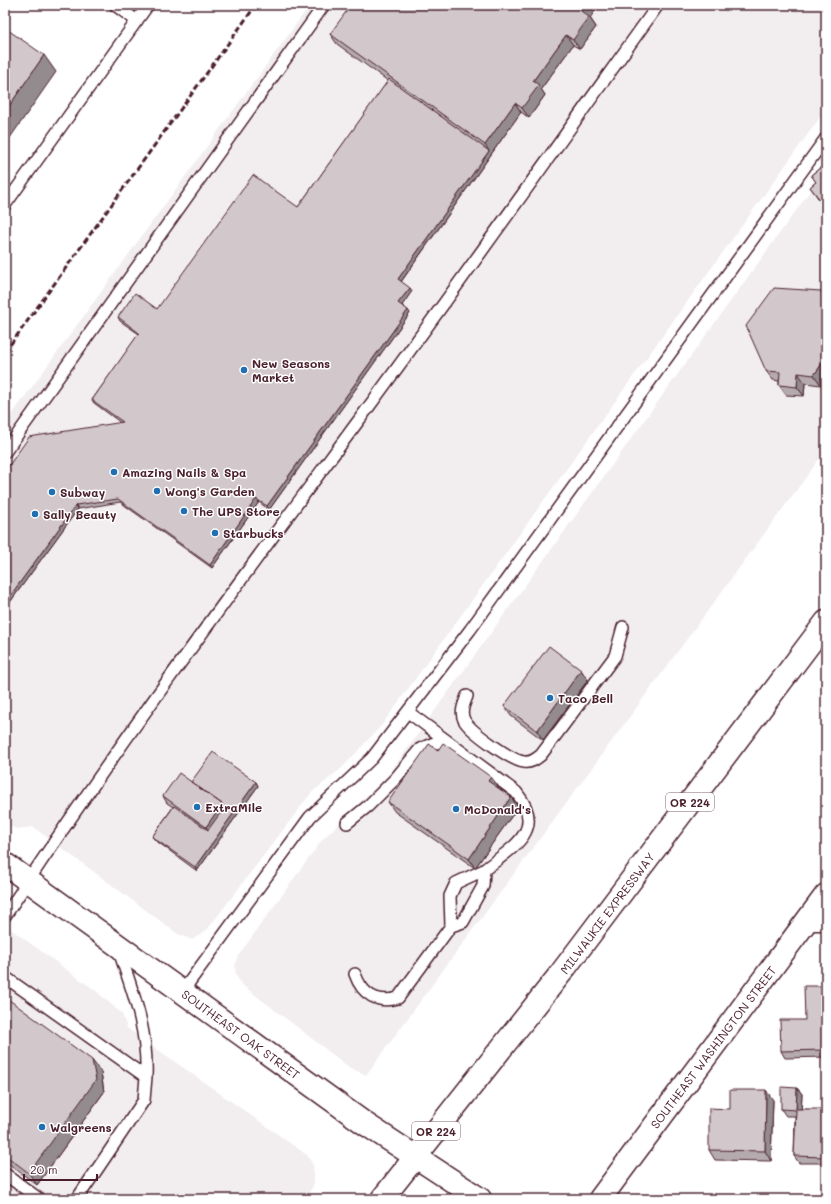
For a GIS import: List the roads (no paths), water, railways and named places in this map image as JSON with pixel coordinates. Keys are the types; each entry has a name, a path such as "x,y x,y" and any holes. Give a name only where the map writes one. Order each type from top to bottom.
{"main road":[{"name":"MILWAUKIE EXPRESSWAY","path":"382,1199 562,973 826,622"},
{"name":"SOUTHEAST OAK STREET","path":"5,864 364,1123 480,1199"},
{"name":"SOUTHEAST WASHINGTON STREET","path":"600,1199 634,1152 818,919 826,895"}],"lane":[{"path":"115,5 137,20"},
{"path":"5,205 148,5"},
{"path":"5,452 324,5"},
{"path":"5,916 28,880 209,624 381,390 658,5"},
{"path":"182,992 310,817 372,758 473,626 826,138"},
{"path":"467,696 462,707 463,718 469,727 515,760 526,762 534,760 541,756 615,656 623,627"},
{"path":"408,712 516,792 525,803 529,814 528,831 513,847 484,870 456,882 450,896 451,926"},
{"path":"347,823 368,806 395,779 420,749 434,743 447,742"},
{"path":"355,974 359,985 370,997 388,1001 398,998 451,926 463,922 483,886 484,870"},
{"path":"77,1199 144,1100 146,1077 146,1039 141,1014 117,946"},
{"path":"5,977 146,1077"},
{"path":"5,1174 39,1199"}],"railway":[{"path":"5,352 256,5"}],"place":[{"name":"New Seasons Market","path":"244,370"},
{"name":"Amazing Nails & Spa","path":"114,472"},
{"name":"Wong's Garden","path":"157,491"},
{"name":"Subway","path":"52,492"},
{"name":"The UPS Store","path":"184,511"},
{"name":"Sally Beauty","path":"35,514"},
{"name":"Starbucks","path":"215,533"},
{"name":"Taco Bell","path":"550,698"},
{"name":"ExtraMile","path":"197,807"},
{"name":"McDonald's","path":"456,809"},
{"name":"Walgreens","path":"42,1127"}]}
